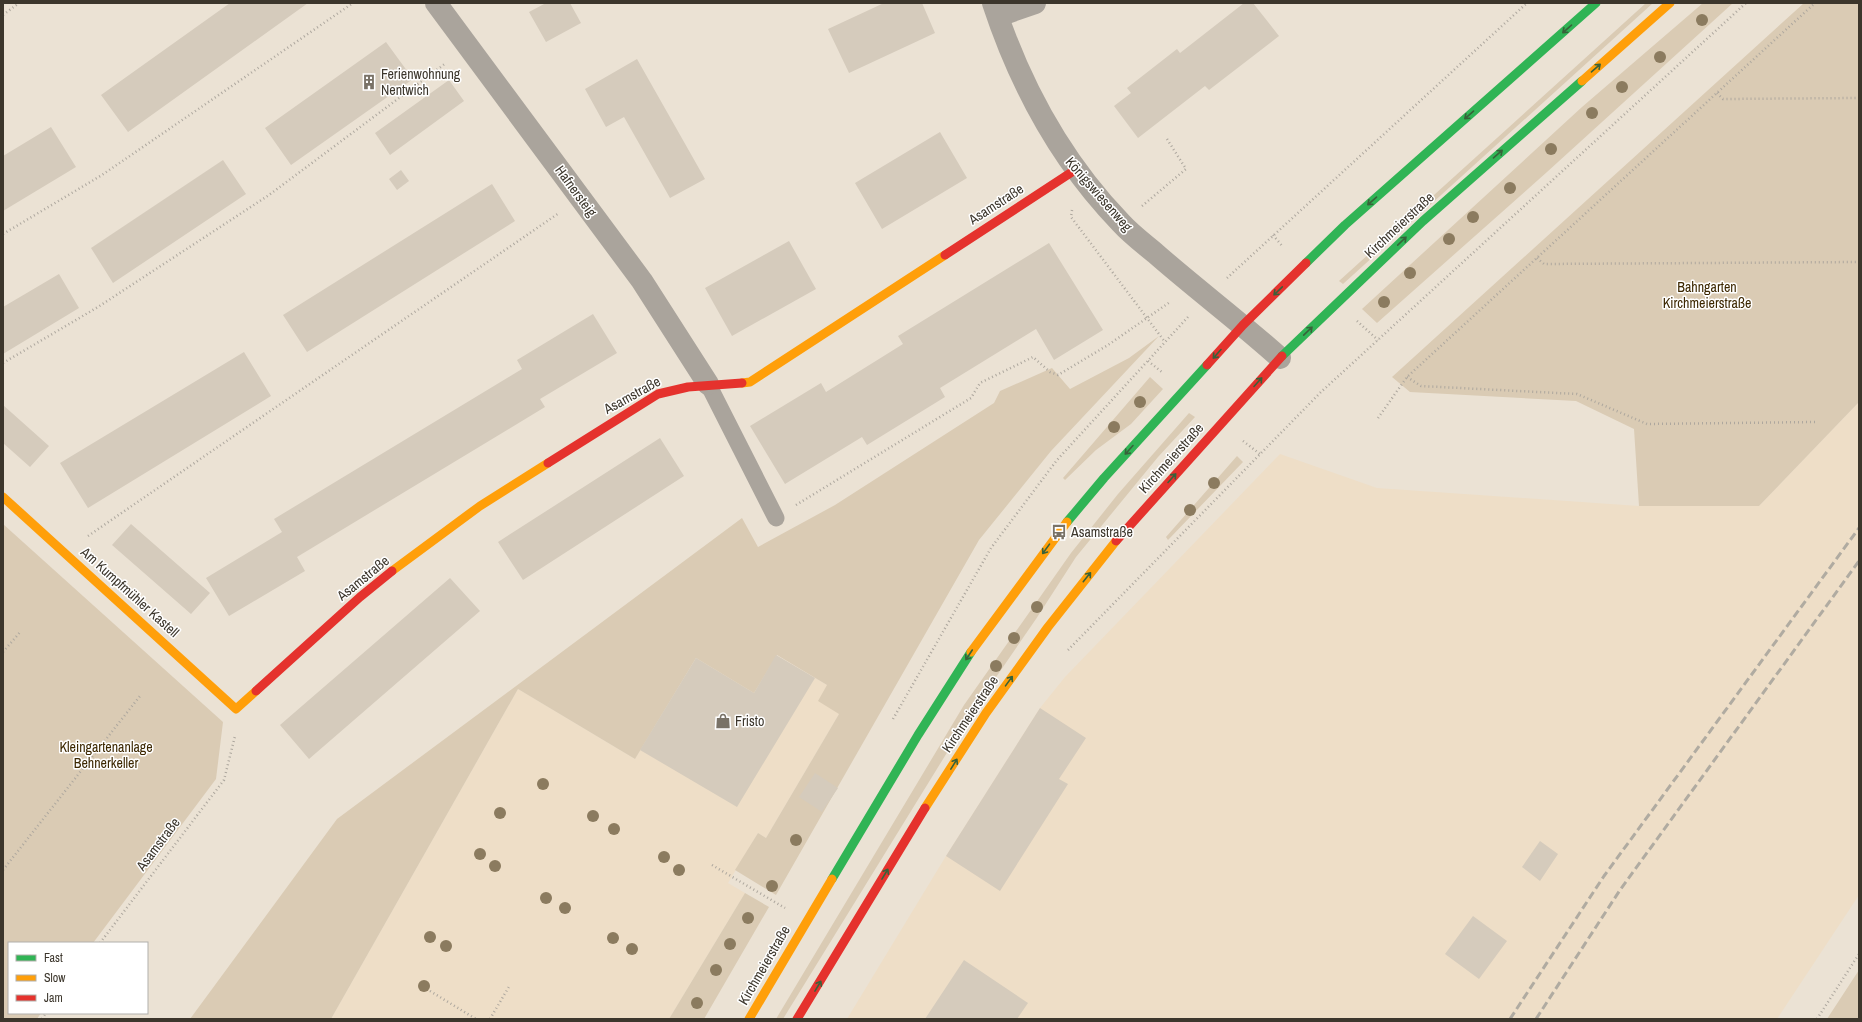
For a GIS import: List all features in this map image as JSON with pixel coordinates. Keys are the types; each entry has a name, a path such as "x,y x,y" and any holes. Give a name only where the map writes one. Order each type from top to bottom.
{"main road":[{"name":"Kirchmeierstraße","path":"749,1019 913,742 973,649 1059,532 1104,478 1243,325 1345,225 1596,3"},
{"name":"Kirchmeierstraße","path":"798,1019 904,842 986,713 1063,608 1119,537 1280,358 1423,221 1670,3"},
{"name":"Asamstraße","path":"236,709 360,597 480,506 658,394 674,388 708,384 735,385 750,382 1075,170"},
{"name":"Am Kumpfmühler Kastell","path":"3,497 236,709"}],"street":[{"name":"Hafnersteig","path":"436,3 642,281 708,384"},
{"path":"995,9 1035,3"},
{"name":"Königswiesenweg","path":"995,9 1030,92 1049,129 1075,170 1121,224 1193,287 1243,325 1280,358"}],"lane":[{"path":"708,384 776,518"}],"path":[{"path":"3,15 19,3"},
{"path":"3,234 102,175 353,3"},
{"path":"1065,654 1321,392 1746,3"},
{"path":"1378,418 1407,377 1815,3"},
{"path":"3,362 98,307 269,195 468,47"},
{"path":"1717,93 1723,99 1859,98"},
{"path":"1148,201 1186,169 1167,139"},
{"path":"65,552 580,198"},
{"path":"1072,217 1146,319 1165,342"},
{"path":"1537,258 1544,264 1859,262"},
{"path":"776,518 971,398 980,383 1033,357 1050,372 1058,375 1108,345 1146,319"},
{"path":"1407,377 1421,386 1577,394 1647,424 1816,422"},
{"path":"3,652 21,631"},
{"path":"3,870 140,696"},
{"name":"Asamstraße","path":"101,942 224,780 236,734"},
{"path":"712,865 785,908"},
{"path":"1817,1019 1859,954"},
{"path":"490,1019 510,985"},
{"path":"430,991 476,1019"}],"shaded area":[{"path":"1859,402 1859,895 1777,1019 847,1019 946,856 1040,708 1065,677 1280,454 1377,488 1639,506 1759,506"},
{"path":"776,655 827,685 839,714 766,838 758,833 728,883 745,893 669,1019 331,1019 518,689 635,759 696,658 754,692"}],"green space":[{"path":"1646,3 1653,3 1343,284 1339,281"},
{"path":"1703,3 1733,3 1547,172 1377,323 1362,309 1582,107"},
{"name":"Bahngarten Kirchmeierstraße","path":"1804,3 1859,3 1859,402 1759,506 1639,506 1634,429 1576,401 1410,392 1392,377"},
{"path":"1159,336 1051,451 979,540 776,895 735,870 758,833 766,838 839,714 818,701 827,685 777,655 754,693 696,658 635,759 518,689 331,1019 190,1019 337,819 742,518 758,547 835,505 994,403 1000,391 1052,368 1070,389 1129,358"},
{"path":"1150,377 1163,389 1131,424 1096,450 1065,480 1063,478"},
{"path":"1189,413 1195,417 1158,457 1076,557 1036,619 972,712 783,1019 776,1019 964,705 1071,553 1118,494"},
{"path":"1237,456 1243,462 1168,540 1166,537"},
{"name":"Kleingartenanlage Behnerkeller","path":"3,524 223,722 216,779 94,942 8,942 8,1014 40,1014 37,1019 3,1019"},
{"path":"745,893 769,907 704,1019 669,1019"},
{"path":"1859,970 1859,1019 1827,1019"}],"building":[{"path":"230,3 308,3 128,132 101,95"},
{"path":"546,3 570,3 581,23 546,42 529,12"},
{"path":"884,3 922,3 935,33 849,73 828,29"},
{"path":"1244,3 1253,3 1279,36 1209,90 1205,86 1138,138 1114,106 1131,93 1127,88 1177,49 1180,53"},
{"path":"386,42 413,79 291,165 265,128"},
{"path":"637,59 705,179 670,198 624,117 606,127 585,89"},
{"path":"449,80 464,101 390,155 375,133"},
{"path":"51,127 76,167 3,211 3,156"},
{"path":"940,132 967,178 882,229 855,183"},
{"path":"223,160 246,194 113,283 91,248"},
{"path":"401,170 409,181 397,190 389,179"},
{"path":"492,184 515,221 307,352 283,315"},
{"path":"789,241 816,289 732,336 705,288"},
{"path":"1049,243 1103,330 1054,360 1036,329 940,388 945,397 867,445 862,437 785,484 750,426 821,383 826,392 903,344 898,336"},
{"path":"59,274 79,308 3,354 3,307"},
{"path":"593,314 617,353 540,399 545,407 297,557 305,571 229,616 206,578 282,532 274,519 522,369 517,360"},
{"path":"244,352 271,396 88,508 60,463"},
{"path":"3,405 49,446 30,467 3,443"},
{"path":"660,438 684,476 523,580 498,542"},
{"path":"131,524 210,593 191,614 112,545"},
{"path":"450,578 480,611 309,759 280,725"},
{"name":"Fristo","path":"776,655 815,678 737,807 640,750 696,658 754,693"},
{"path":"1040,708 1086,738 1059,779 1068,784 1000,891 946,856"},
{"path":"815,773 838,788 822,812 799,797"},
{"path":"1540,841 1558,854 1540,881 1522,867"},
{"path":"1473,916 1507,941 1479,979 1445,954"},
{"path":"964,960 1028,1003 1017,1019 925,1019"}],"railway":[{"path":"1510,1019 1604,876 1859,528"},
{"path":"1536,1019 1620,890 1859,561"}],"traffic: fast":[{"path":"1306,263 1345,225 1596,3"},
{"path":"1282,356 1423,221 1582,81"},
{"path":"1067,522 1104,478 1207,365"},
{"path":"832,879 918,735 971,652"}],"traffic: slow":[{"path":"1582,81 1670,3"},
{"path":"742,383 750,382 945,255"},
{"path":"392,571 480,506 548,463"},
{"path":"3,497 236,709 256,691"},
{"path":"971,652 1067,522"},
{"path":"925,808 986,713 1048,627 1116,541"},
{"path":"749,1019 832,879"}],"traffic: jam":[{"path":"945,255 1075,170"},
{"path":"1207,365 1243,325 1306,263"},
{"path":"1116,541 1282,356"},
{"path":"548,463 658,394 688,387 742,383"},
{"path":"256,691 360,597 392,571"},
{"path":"797,1019 925,808"}],"place":[{"name":"Ferienwohnung Nentwich","path":"369,82"},
{"name":"Asamstraße","path":"1059,532"},
{"name":"Fristo","path":"723,721"}]}
